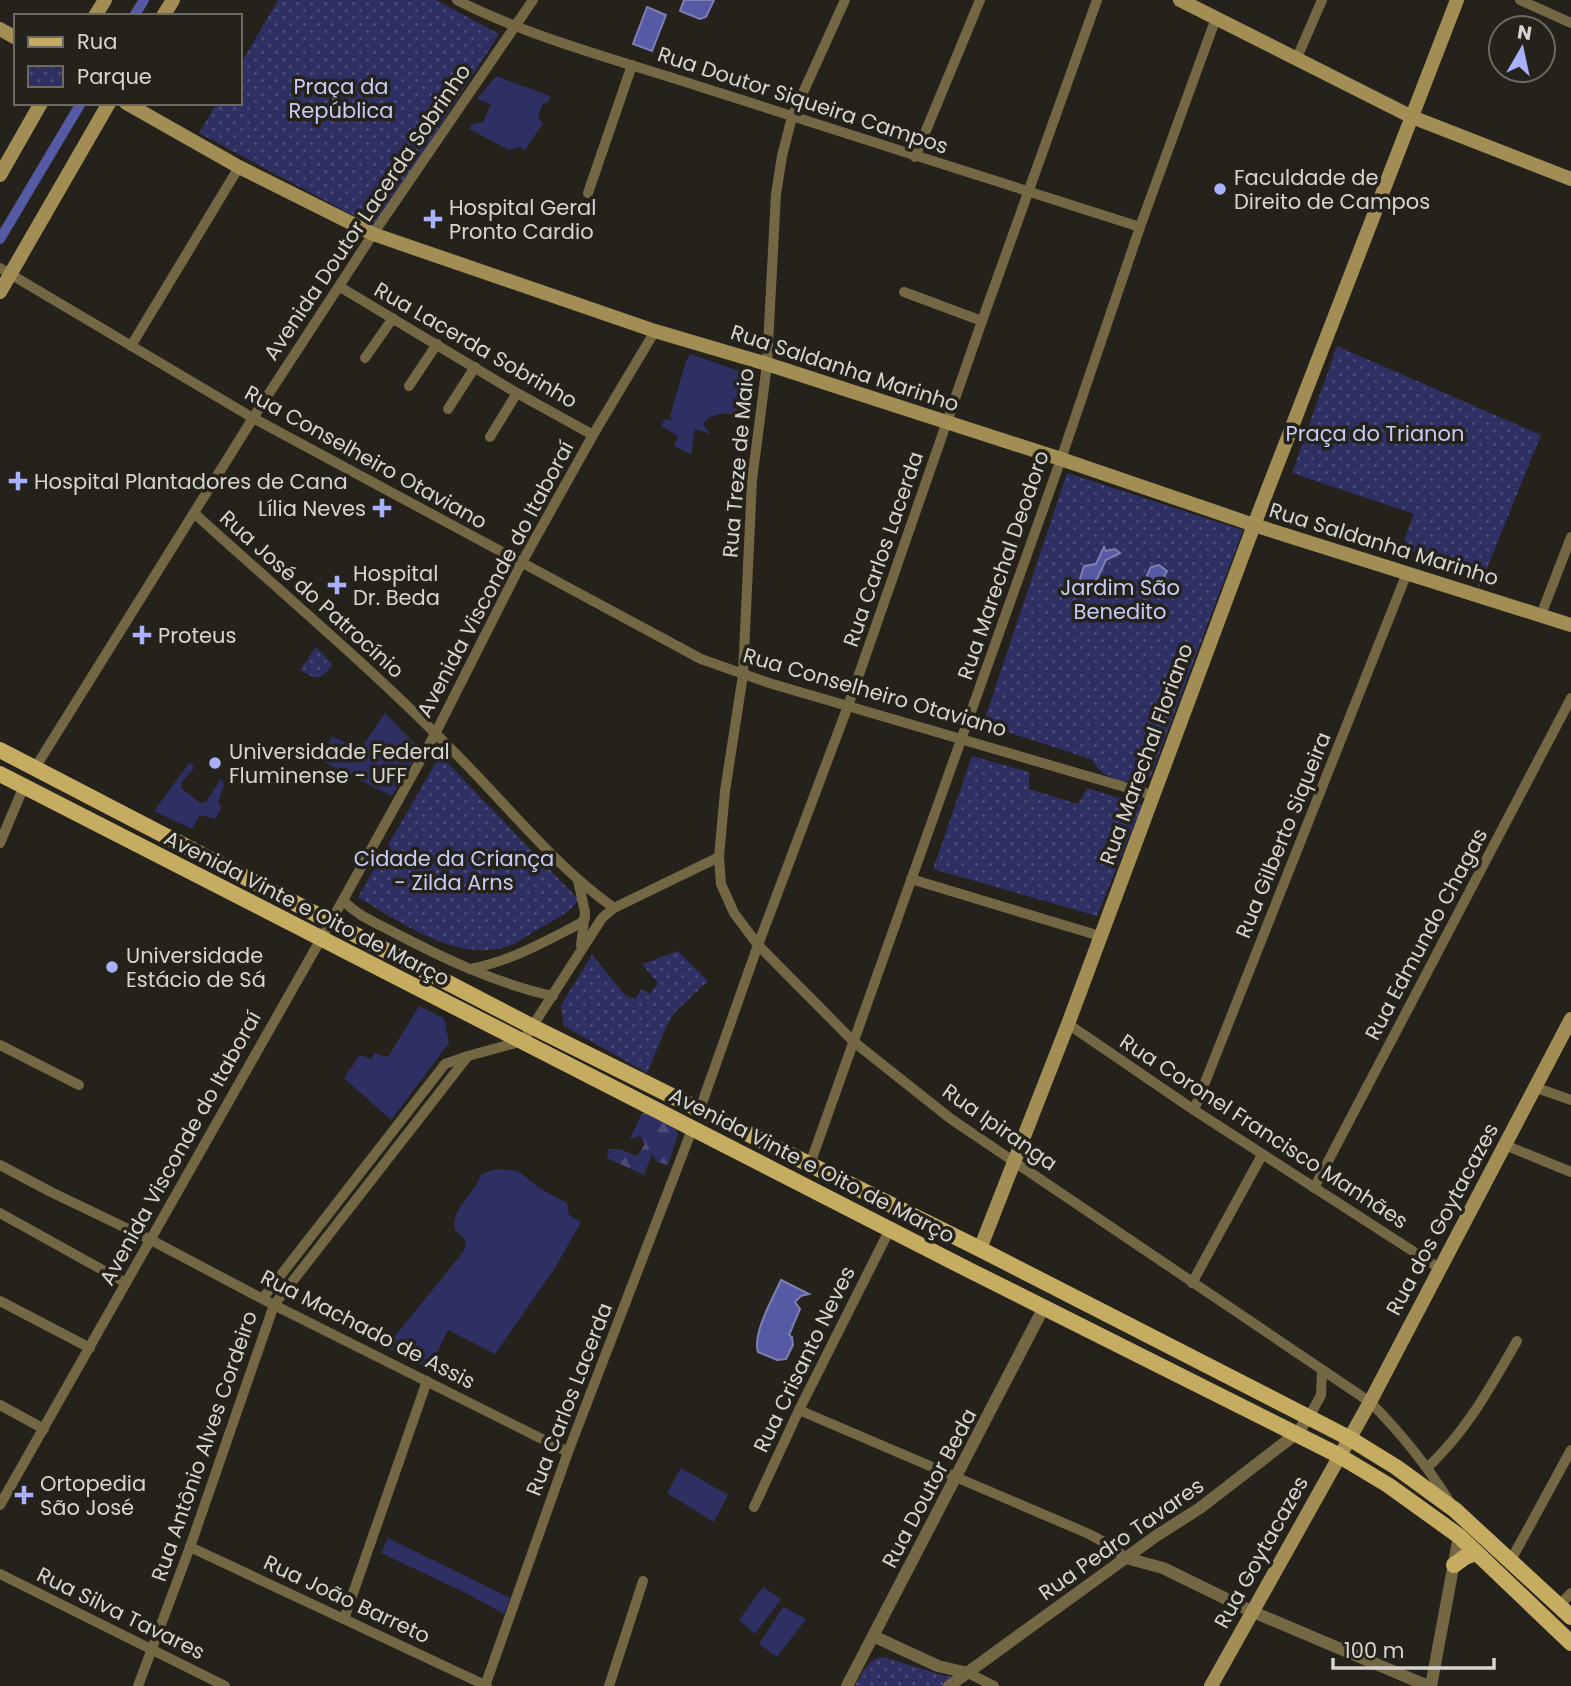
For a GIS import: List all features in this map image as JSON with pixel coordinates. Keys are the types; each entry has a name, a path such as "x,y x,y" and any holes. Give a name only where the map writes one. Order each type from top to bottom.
{"main road":[{"path":"1181,0 1412,117 1571,178"},
{"name":"Rua Marechal Floriano","path":"980,1249 1068,1024 1254,525 1457,0"},
{"path":"0,175 40,105"},
{"path":"0,292 5,271 108,105"},
{"name":"Rua Saldanha Marinho","path":"129,105 239,167 373,234 655,331 948,422 1254,525 1571,625"},
{"name":"Avenida Vinte e Oito de Março","path":"0,750 533,1027 980,1249 1349,1438"},
{"name":"Avenida Vinte e Oito de Março","path":"0,774 971,1271 1338,1455 1388,1485 1459,1536 1571,1643"},
{"name":"Rua dos Goytacazes","path":"1349,1438 1534,1087 1565,1045 1571,1019"},
{"path":"971,1271 980,1249"},
{"path":"1349,1438 1396,1467 1455,1510 1565,1611"},
{"name":"Rua Goytacazes","path":"1211,1686 1349,1438"},
{"path":"1455,1510 1460,1520 1459,1536"},
{"path":"1454,1566 1465,1557 1476,1553"}],"street":[{"name":"Rua Doutor Siqueira Campos","path":"457,0 516,26 632,65 1140,227"},
{"name":"Avenida Doutor Lacerda Sobrinho","path":"35,768 253,418 373,234 533,0"},
{"name":"Rua Treze de Maio","path":"719,857 725,791 743,675 752,480 766,364 776,194 792,117 845,0"},
{"path":"915,157 980,0"},
{"name":"Rua Carlos Lacerda","path":"700,1110 758,945 848,706 1097,0"},
{"path":"1296,60 1322,0"},
{"path":"1520,0 1571,23"},
{"name":"Rua Marechal Deodoro","path":"810,1164 1216,18"},
{"path":"588,193 632,65"},
{"path":"131,346 239,167"},
{"name":"Rua Conselheiro Otaviano","path":"5,271 253,418 701,659 743,675 1152,795"},
{"name":"Rua Lacerda Sobrinho","path":"340,287 517,393 593,435"},
{"path":"904,292 982,321"},
{"path":"365,358 393,318"},
{"name":"Avenida Visconde do Itaboraí","path":"0,1506 343,900 435,734 522,564 593,435 655,331"},
{"path":"409,386 437,344"},
{"path":"448,409 475,368"},
{"path":"490,437 517,393"},
{"name":"Rua José do Patrocínio","path":"195,514 435,734 578,879 614,908"},
{"path":"1541,615 1571,537"},
{"name":"Rua Gilberto Siqueira","path":"1194,1110 1406,573"},
{"name":"Rua Edmundo Chagas","path":"1314,1188 1571,698"},
{"path":"0,843 24,786"},
{"path":"523,1041 602,918 614,908 719,857"},
{"name":"Rua Ipiranga","path":"719,857 722,884 734,913 758,945 854,1042 951,1118 1370,1402 1428,1467 1455,1510"},
{"path":"578,879 585,918 579,952"},
{"path":"911,879 1100,936"},
{"path":"343,900 364,917 470,969 516,987 553,996"},
{"path":"470,969 502,961 543,945 585,918"},
{"name":"Rua Coronel Francisco Manhães","path":"1068,1024 1262,1155 1439,1268"},
{"name":"Rua Antônio Alves Cordeiro","path":"262,1298 373,1159 445,1063 523,1041"},
{"path":"0,1045 79,1084"},
{"name":"Rua Antônio Alves Cordeiro","path":"138,1686 190,1547 274,1305 468,1056"},
{"path":"1534,1087 1571,1100"},
{"name":"Rua Carlos Lacerda","path":"486,1686 568,1452 693,1127"},
{"path":"1505,1145 1571,1172"},
{"path":"1192,1283 1262,1155"},
{"path":"373,1159 383,1167"},
{"name":"Rua Machado de Assis","path":"0,1165 568,1452"},
{"path":"0,1213 126,1283"},
{"name":"Rua Crisanto Neves","path":"754,1507 799,1410 890,1229"},
{"path":"0,1301 90,1348"},
{"name":"Rua Doutor Beda","path":"848,1686 1044,1307"},
{"path":"1428,1467 1452,1444 1467,1424 1517,1342"},
{"path":"1309,1417 1321,1395 1322,1370"},
{"path":"344,1619 427,1381"},
{"path":"0,1405 44,1429"},
{"path":"799,1410 1089,1534 1126,1558 1163,1568 1251,1611 1429,1686 1459,1536"},
{"name":"Rua Pedro Tavares","path":"948,1686 1156,1536 1200,1508 1297,1433 1309,1417"},
{"path":"1511,1560 1571,1450"},
{"path":"1156,1536 1153,1550 1155,1559 1163,1568"},
{"name":"Rua João Barreto","path":"190,1547 486,1686"},
{"name":"Rua Silva Tavares","path":"0,1574 225,1686"},
{"path":"609,1686 643,1581"},
{"path":"1565,1611 1571,1593"},
{"path":"873,1636 938,1666 968,1673 994,1686"},
{"path":"938,1666 944,1673 948,1686"}],"green space":[{"name":"Praça da República","path":"278,0 436,0 499,34 375,227 199,133 216,105 242,105 242,62"},
{"path":"496,76 550,96 549,101 542,105 538,117 543,123 525,150 519,147 509,150 469,129 472,124 483,122 491,104 477,99"},
{"name":"Praça do Trianon","path":"1337,346 1541,435 1479,588 1473,577 1410,550 1404,540 1414,514 1292,473"},
{"path":"690,354 745,373 755,381 752,417 719,414 708,419 703,424 711,434 695,429 691,455 674,446 678,436 661,426 665,419 672,420 670,416"},
{"name":"Jardim São Benedito","path":"1067,473 1243,530 1150,778 1144,776 1131,781 1115,779 1101,772 1093,760 983,724"},
{"path":"316,647 332,664 325,674 318,677 300,670"},
{"path":"385,713 418,747 392,796 320,760 332,736 360,750"},
{"name":"Cidade da Criança - Zilda Arns","path":"440,755 579,900 561,916 507,947 483,950 445,943 408,927 358,897"},
{"path":"972,756 1029,772 1029,789 1078,804 1087,788 1142,805 1097,916 933,869"},
{"path":"190,762 194,768 182,782 181,788 200,803 206,802 220,780 222,779 224,784 218,803 222,807 215,819 200,815 192,829 154,811"},
{"path":"678,951 708,981 674,1013 647,1073 564,1026 561,1005 592,955 626,996 635,999 642,989 650,994 658,983 642,964"},
{"path":"419,1006 444,1018 449,1043 391,1120 344,1078 360,1055 372,1059 374,1053 388,1057"},
{"path":"645,1112 676,1128 678,1134 668,1165 657,1162 652,1154 644,1175 607,1158 609,1149 620,1149 637,1156 645,1144 640,1136 630,1139"},
{"path":"496,1169 518,1171 541,1189 567,1203 569,1215 581,1222 555,1268 495,1354 448,1330 429,1369 386,1347 464,1251 466,1241 455,1230 456,1215 481,1174"},
{"path":"681,1468 728,1495 714,1522 667,1493"},
{"path":"388,1538 510,1598 504,1614 381,1553"},
{"path":"763,1587 781,1599 755,1634 739,1620"},
{"path":"783,1607 806,1619 777,1657 759,1644"},
{"path":"884,1657 956,1677 941,1686 855,1686 870,1663"}],"shaded area":[{"path":"684,0 714,0 706,17 700,19 680,11"},
{"path":"647,7 666,15 652,51 633,44"},
{"path":"1104,547 1106,551 1115,549 1120,553 1106,560 1096,581 1084,582 1080,579 1084,566 1096,564"},
{"path":"1159,565 1167,571 1152,595 1146,590 1147,575 1151,567"},
{"path":"781,1280 809,1294 801,1296 795,1302 800,1309 789,1335 793,1345 786,1359 777,1360 758,1352 757,1344 764,1316"}],"waterway":[{"path":"135,14 144,0"},
{"path":"0,239 80,105"}],"place":[{"name":"Faculdade de Direito de Campos","path":"1220,189"},
{"name":"Hospital Geral Pronto Cardio","path":"433,219"},
{"name":"Hospital Plantadores de Cana","path":"18,481"},
{"name":"Lília Neves","path":"382,508"},
{"name":"Hospital Dr. Beda","path":"337,585"},
{"name":"Proteus","path":"142,635"},
{"name":"Universidade Federal Fluminense - UFF","path":"215,763"},
{"name":"Universidade Estácio de Sá","path":"112,967"},
{"name":"Ortopedia São José","path":"24,1495"}]}
